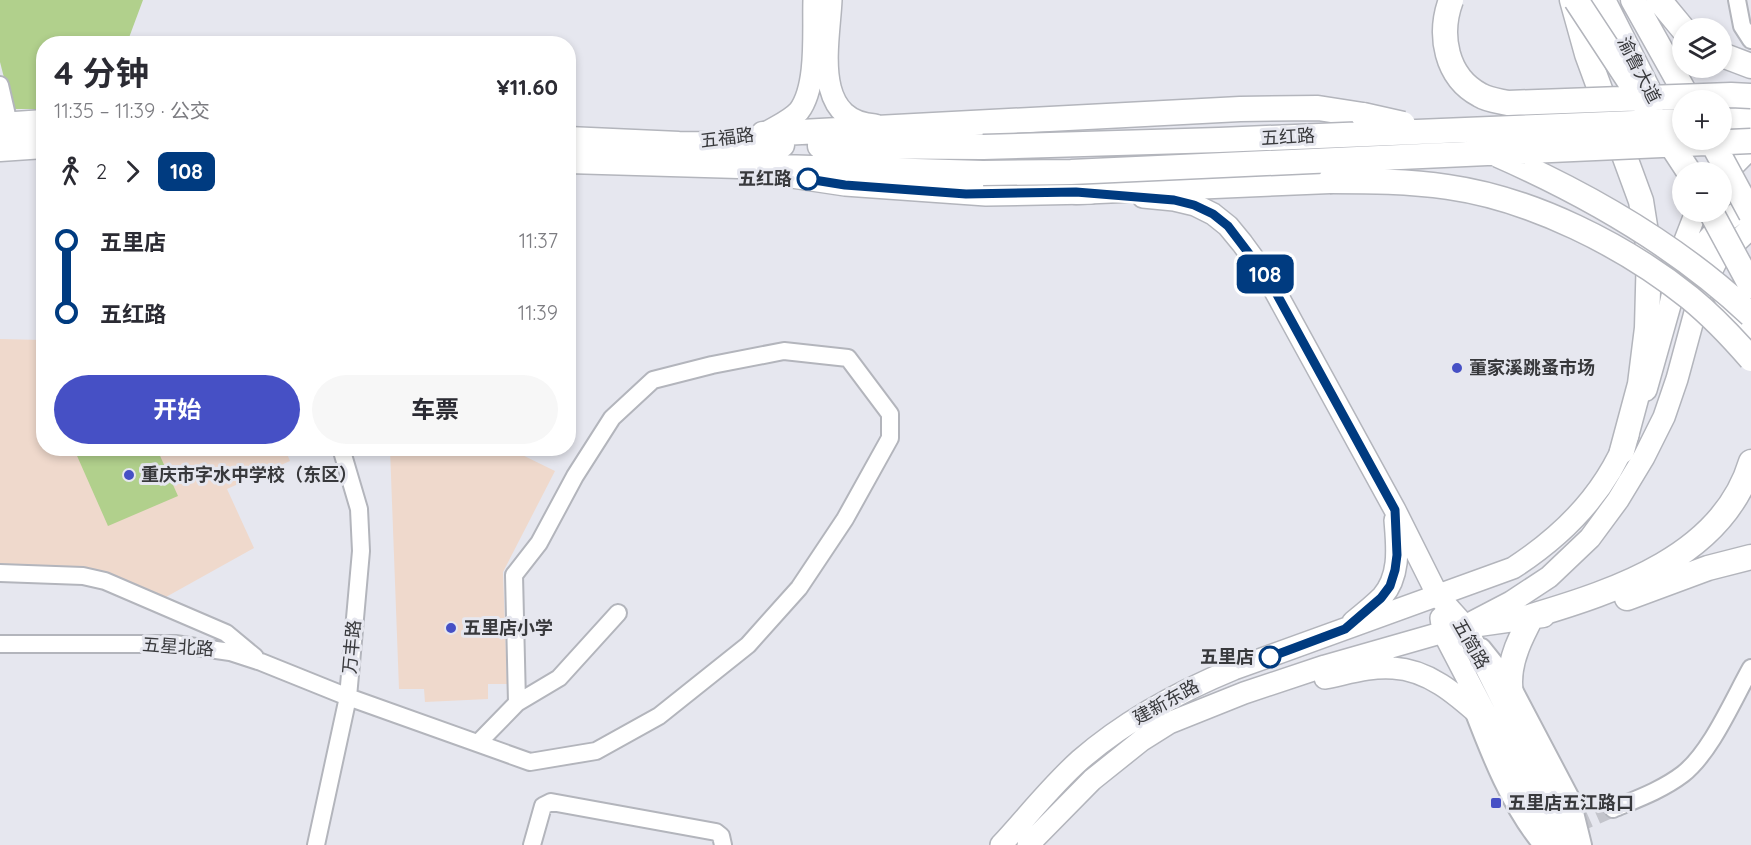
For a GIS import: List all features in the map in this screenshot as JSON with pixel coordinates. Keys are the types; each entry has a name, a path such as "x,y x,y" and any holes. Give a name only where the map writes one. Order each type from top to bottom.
{"highway":[{"path":"1450,0 1444,20 1449,59 1460,81 1482,96 1508,103 1751,96"},
{"path":"1574,0 1683,162"},
{"path":"1574,0 1587,54 1641,201 1649,251 1647,328 1640,384 1622,451"},
{"name":"渝鲁大道","path":"1603,0 1685,162"},
{"name":"渝鲁大道","path":"1633,0 1684,90"},
{"path":"1659,0 1674,18"},
{"path":"1653,34 1691,90"},
{"path":"1732,59 1751,66"},
{"path":"763,134 1240,109 1318,108 1363,115 1406,124 1472,144 1535,171 1619,218 1668,249 1719,285 1751,315"},
{"path":"1732,119 1751,118"},
{"name":"五红路","path":"576,139 679,144 983,147 1672,121"},
{"path":"4,124 36,122"},
{"name":"五红路","path":"576,161 983,173 1083,171 1751,141"},
{"path":"0,149 36,147"},
{"path":"1716,150 1751,214"},
{"path":"1731,150 1751,179"},
{"path":"1076,192 1330,181 1386,181 1450,187 1507,201 1560,219 1610,244 1644,265 1690,298 1727,332 1751,359"},
{"path":"1716,222 1751,286"},
{"path":"1719,285 1739,319 1751,350"},
{"path":"1516,729 1510,682 1513,657 1532,616 1581,601 1641,576 1679,555 1696,542 1727,511 1751,462"},
{"path":"1454,629 1578,610 1618,601 1707,568 1751,556"}],"main road":[{"name":"五福路","path":"679,144 763,134 799,111 811,79 814,0"},
{"path":"831,0 827,79 833,98 841,111 855,121 868,125 898,127"},
{"path":"1732,167 1751,148"},
{"name":"五红路","path":"729,167 867,187 986,195 1076,192 1174,200 1194,205 1213,214 1228,226 1269,280 1395,510 1438,596"},
{"path":"1670,304 1696,253 1712,233 1751,203"},
{"path":"1670,304 1684,243 1692,222"},
{"path":"1532,616 1618,500 1664,417 1677,379 1700,294 1717,260 1751,228"},
{"name":"建新东路","path":"1001,845 1079,761 1131,721 1196,685 1513,568 1543,549 1577,516 1598,491 1622,451 1651,379 1670,304"},
{"path":"1325,666 1354,648 1355,634 1345,629 1381,598 1390,586 1397,555 1395,510"},
{"name":"建新东路","path":"1028,845 1092,780 1142,740 1169,723 1244,693 1325,666 1454,629 1511,602 1549,577 1590,538"},
{"name":"五简路","path":"1438,596 1454,629 1491,724 1554,845"},
{"name":"五简路","path":"1454,629 1516,729 1575,845"},
{"path":"1244,693 1378,668 1393,668 1424,676 1454,693 1491,724"}],"street":[{"path":"1737,0 1742,26 1751,40"},
{"path":"0,85 4,124"},
{"name":"五星北路","path":"0,644 175,644 230,652 261,662 348,698 530,762 596,751 659,716 748,645 799,588 845,519 890,438 890,414 848,358 784,351 712,365 653,380 612,418 575,476 539,543 514,575 517,703"},
{"name":"万丰路","path":"316,845 348,698 361,550 361,528 354,490 343,456"},
{"path":"0,573 83,576 105,580 226,633 261,662"},
{"path":"477,743 517,703 559,678 618,613"},
{"path":"1454,629 1510,682 1572,800 1583,845"},
{"path":"1454,629 1472,709 1487,748 1523,820 1542,845"},
{"path":"1612,810 1663,787 1685,773 1703,754 1751,668"},
{"path":"532,845 543,806 551,802 716,832 721,836 723,845"}],"shaded area":[{"name":"重庆市字水中学校（东区）","path":"0,339 36,340 36,456 288,456 290,461 227,489 254,548 166,597 112,574 85,568 0,564"},
{"name":"五里店小学","path":"390,456 524,456 555,471 503,572 507,684 488,684 488,699 425,702 424,689 399,689"}],"green space":[{"path":"0,0 143,0 130,36 36,36 36,109 12,109 0,62"},
{"path":"77,456 160,456 178,496 108,526"}],"tunnel":[{"path":"1531,845 1613,809"}],"bus line":[{"name":"108","path":"808,179 845,185 966,194 1076,192 1174,200 1194,205 1213,214 1228,226 1269,280 1395,510 1397,555 1395,570 1390,586 1381,598 1345,629 1270,657"}],"place":[{"name":"五红路","path":"808,179"},
{"name":"董家溪跳蚤市场","path":"1457,368"},
{"name":"重庆市字水中学校（东区）","path":"129,475"},
{"name":"五里店小学","path":"451,628"},
{"name":"五里店","path":"1270,657"},
{"name":"五里店五江路口","path":"1496,803"}]}
